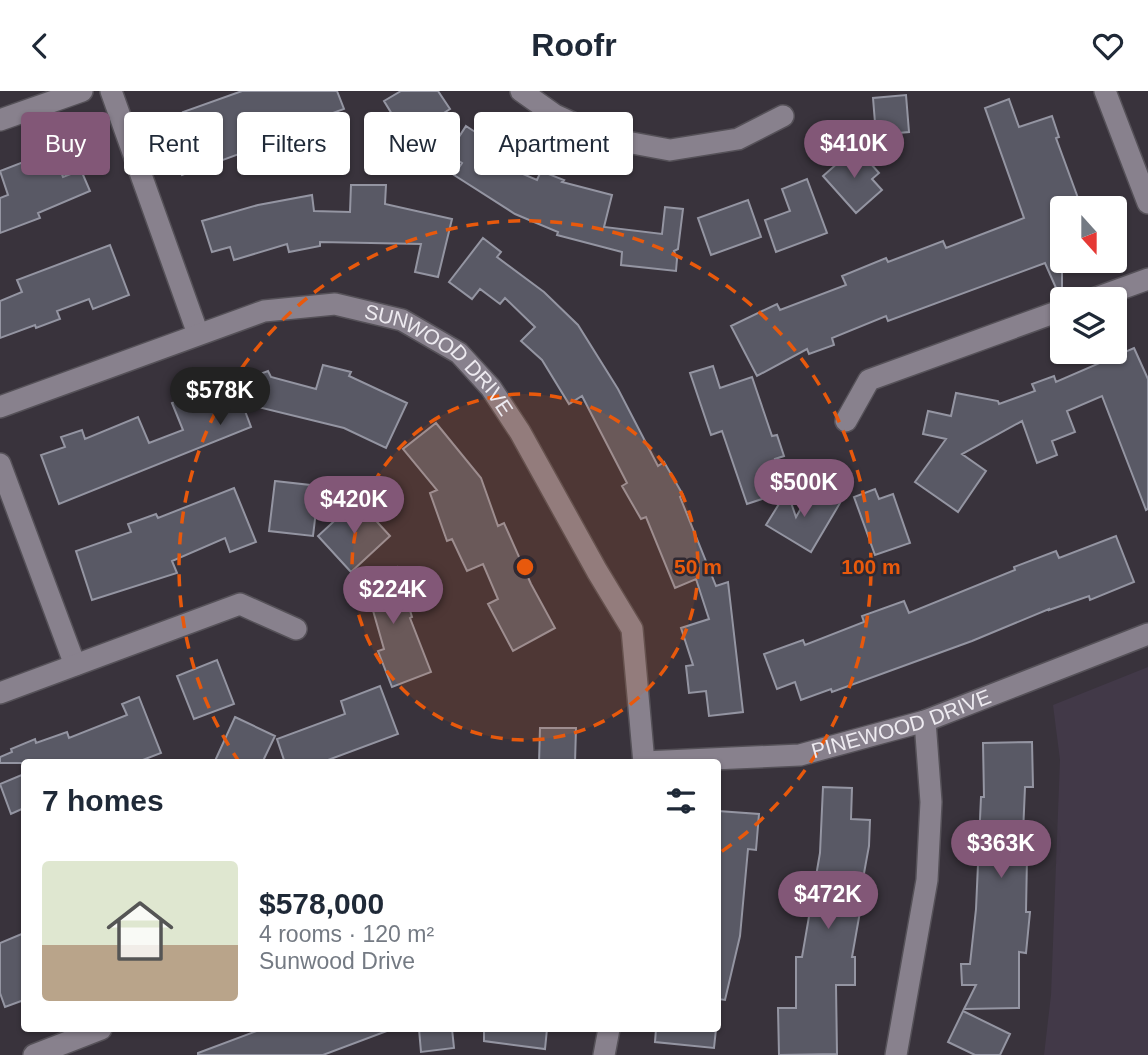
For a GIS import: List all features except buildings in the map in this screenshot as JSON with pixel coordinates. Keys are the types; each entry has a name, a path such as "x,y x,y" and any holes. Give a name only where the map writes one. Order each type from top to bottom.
{"street":[{"path":"0,120 82,91"},
{"path":"111,91 198,334"},
{"path":"521,91 555,115 606,138 670,150 738,139 783,116"},
{"path":"1105,91 1148,203"},
{"path":"1126,287 1148,279"},
{"name":"SUNWOOD DRIVE","path":"0,407 264,311 335,304 402,320 459,353 491,388 520,432 597,572 632,629 644,759"},
{"path":"846,421 869,380 1050,314"},
{"path":"0,464 75,664"},
{"path":"0,693 240,604 296,629"},
{"name":"PINEWOOD DRIVE","path":"711,759 800,755 925,721 1148,634"},
{"path":"896,1055 927,880 931,802 925,721"},
{"path":"34,1055 93,1032"},
{"path":"604,1055 608,1032"}],"shaded area":[{"path":"1148,667 1148,1055 1044,1055 1051,995 1060,760 1053,705"}]}
